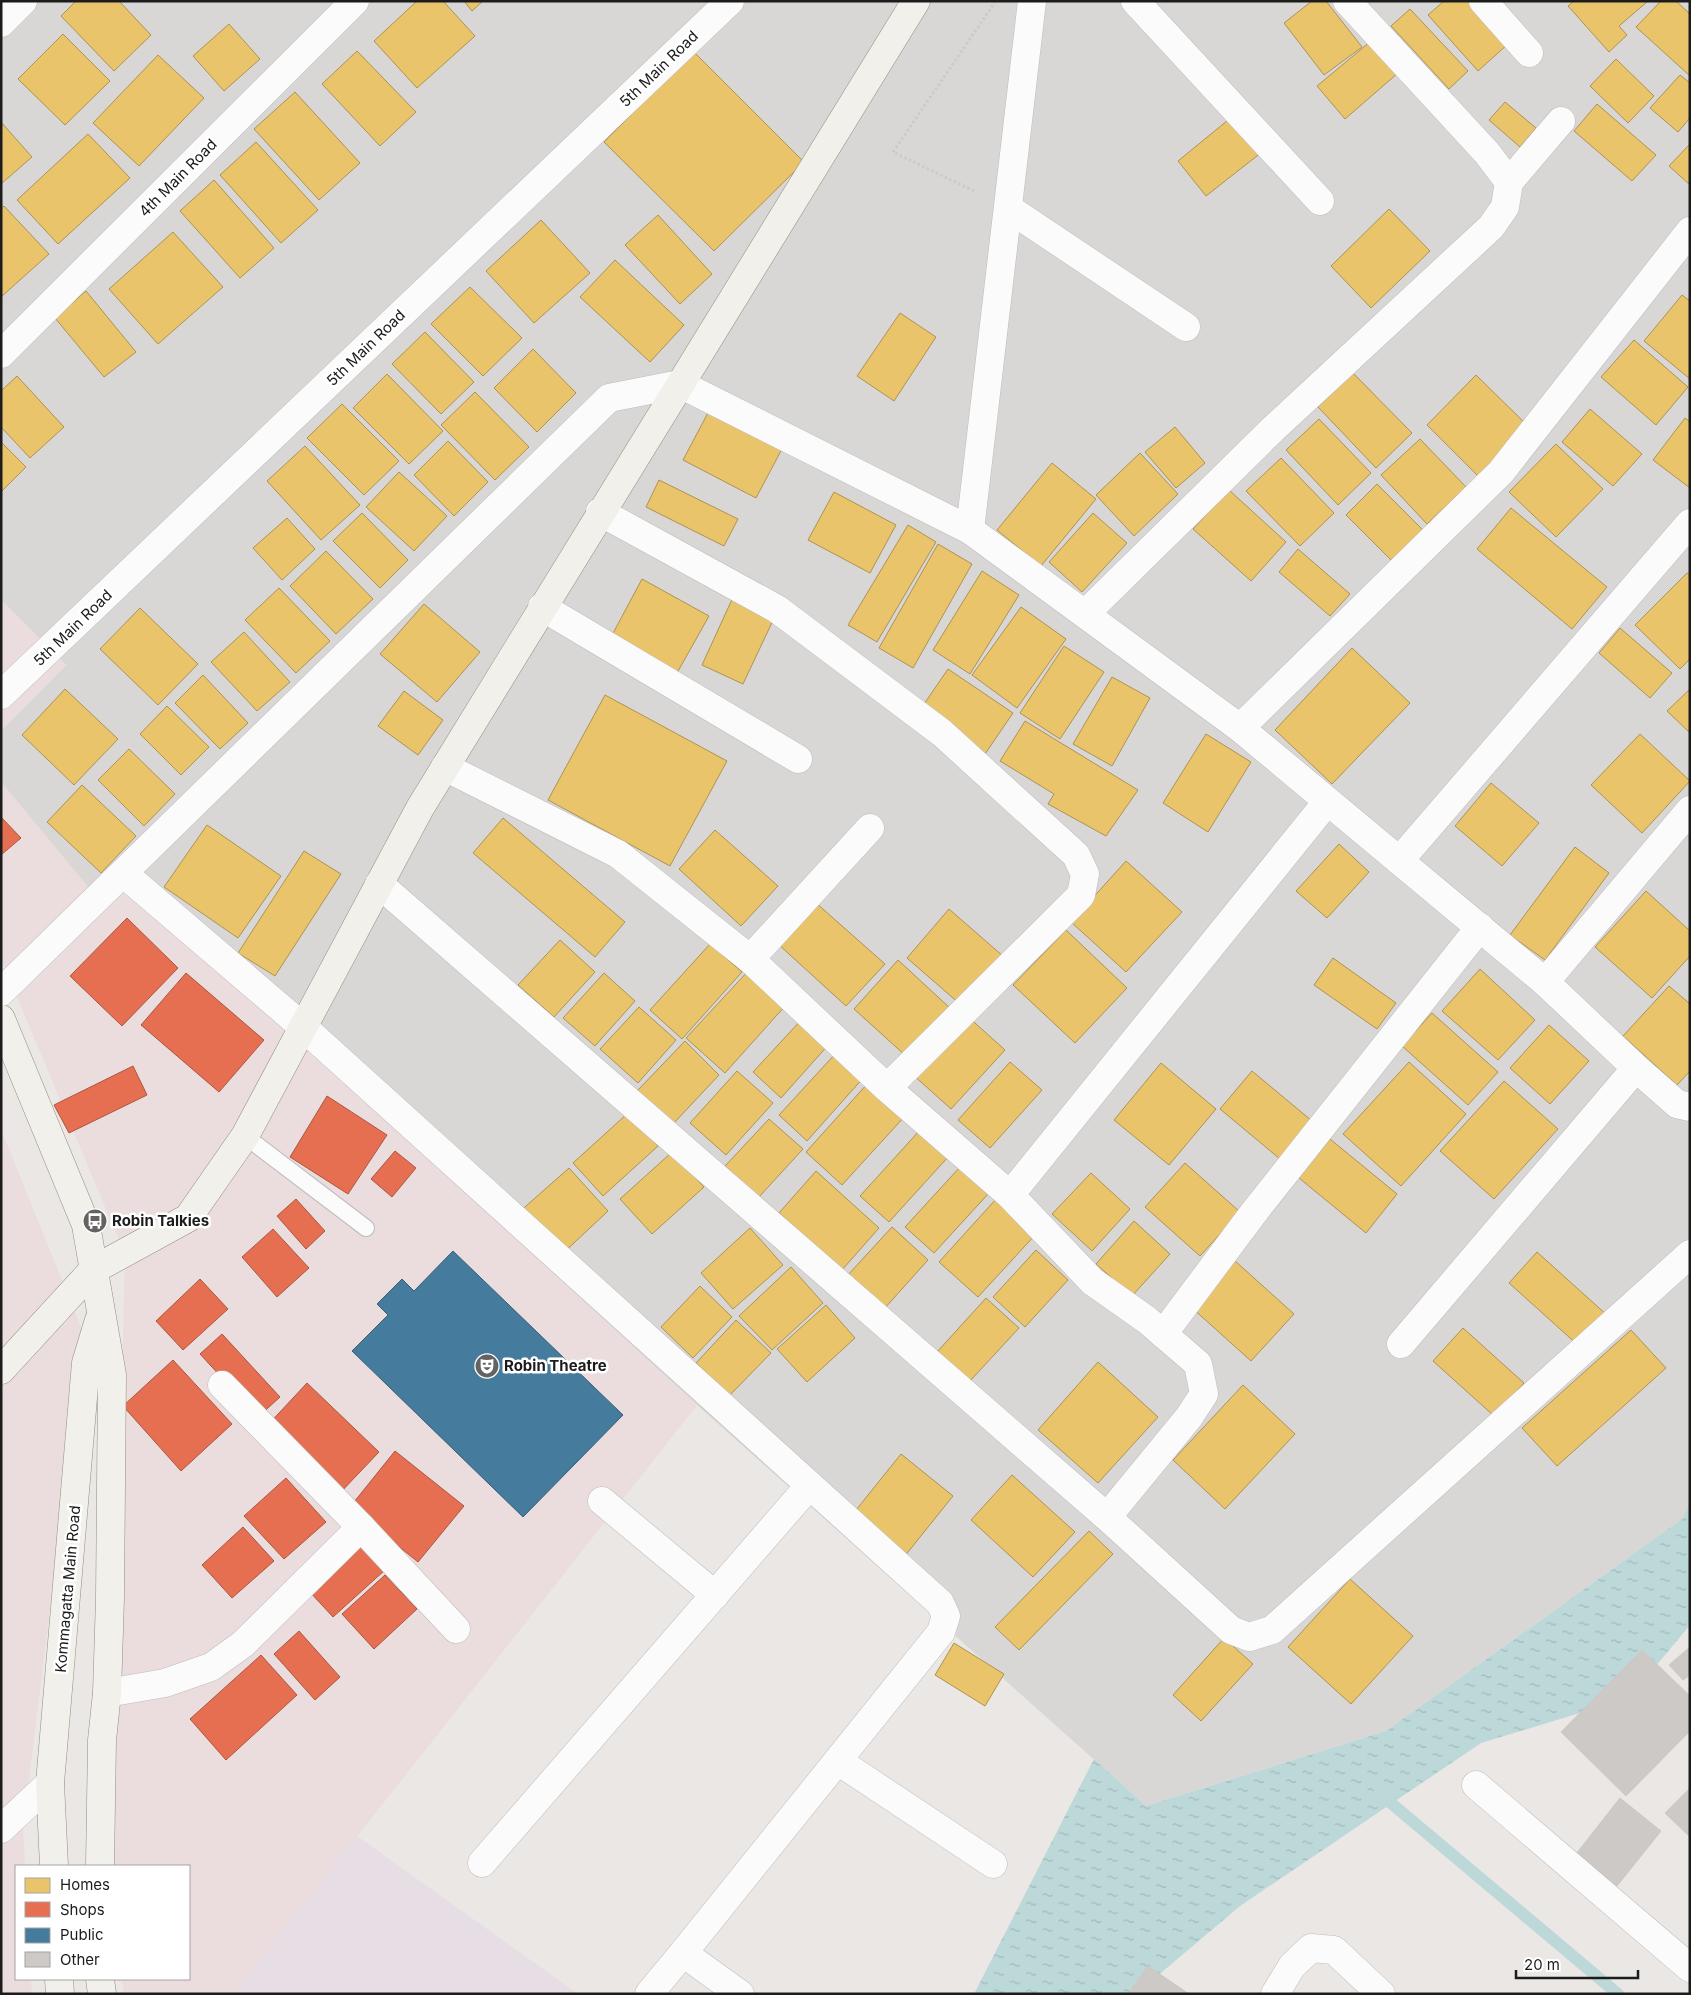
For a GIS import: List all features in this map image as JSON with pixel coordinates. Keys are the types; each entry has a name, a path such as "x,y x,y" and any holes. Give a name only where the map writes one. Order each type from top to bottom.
{"street":[{"path":"1,23 23,1"},
{"name":"4th Main Road","path":"1,354 354,1"},
{"name":"5th Main Road","path":"1,695 730,1"},
{"path":"1,1370 94,1270 188,1218 245,1136 420,808 600,512 916,1"},
{"path":"970,530 1032,1"},
{"path":"1136,1 1320,201"},
{"path":"1347,1 1487,153 1509,182"},
{"path":"1483,1 1529,53"},
{"path":"1085,614 1272,429 1491,227 1505,207 1509,182 1562,121"},
{"path":"1008,208 1186,327"},
{"path":"1240,728 1501,472 1690,231"},
{"path":"1,992 609,398 680,384 970,530 1240,728 1545,982 1677,1104 1690,1107"},
{"path":"600,512 777,609 942,733 1076,855 1085,874 1081,895 887,1088"},
{"path":"1399,861 1690,523"},
{"path":"542,607 798,758"},
{"path":"445,767 618,854 750,959 887,1088 1010,1194 1093,1282 1163,1334 1198,1364 1204,1394 1189,1417 1106,1517"},
{"path":"1010,1194 1327,802"},
{"path":"1545,982 1690,810"},
{"path":"750,959 870,828"},
{"path":"123,873 303,1027 808,1486 940,1603 946,1616 941,1632 684,1953 649,1994"},
{"path":"379,884 1106,1517 1230,1630 1249,1637 1272,1630 1690,1254"},
{"path":"1163,1334 1255,1211 1480,927"},
{"path":"1,1020 86,1225 112,1375 107,1693 102,1740 100,1865"},
{"path":"1401,1344 1636,1068"},
{"name":"Kommagatta Main Road","path":"54,1865 50,1783 86,1363 101,1314"},
{"path":"222,1385 361,1527 456,1628"},
{"path":"482,1863 808,1486"},
{"path":"602,1501 715,1595"},
{"path":"107,1693 166,1684 211,1667 243,1644 361,1527"},
{"path":"838,1761 993,1864"},
{"path":"1,1829 50,1783"},
{"path":"1476,1786 1690,1968"},
{"path":"1275,1994 1292,1966 1311,1948 1334,1950 1381,1994"},
{"path":"684,1953 740,1994"},
{"path":"59,1980 60,1994"},
{"path":"100,1980 102,1994"}],"lane":[{"path":"245,1136 366,1228"}],"path":[{"path":"996,1 893,152 1008,208"}],"shaded area":[{"path":"1,1 1690,1 1690,1504 1682,1519 1386,1731 1146,1806 697,1405 140,895 88,887 1,782 1,731 66,665 1,600"},
{"path":"1,600 66,665 1,731"},
{"path":"1,782 88,887 140,895 697,1405 233,1994 124,1994 122,1980 190,1980 190,1865 111,1865 125,1254 1,959"},
{"path":"1,1130 84,1334 23,1827 25,1865 15,1865 15,1980 31,1980 32,1994 1,1994"},
{"path":"357,1836 578,1994 233,1994"}],"water":[{"path":"1690,1504 1690,1625 1629,1698 1481,1743 1240,1906 1136,1994 974,1994 1094,1759 1146,1806 1386,1731 1682,1519"}],"building: Homes":[{"path":"76,1 119,1 151,35 114,71 61,16"},
{"path":"417,1 443,1 475,36 417,88 374,41"},
{"path":"464,1 483,1 472,11"},
{"path":"1312,1 1326,1 1362,47 1324,75 1284,23"},
{"path":"1444,1 1471,1 1509,43 1478,71 1428,15"},
{"path":"1574,1 1648,1 1619,26 1627,35 1609,52 1568,6"},
{"path":"1661,1 1676,1 1690,14 1690,76 1636,27"},
{"path":"1410,9 1468,71 1449,89 1391,26"},
{"path":"229,24 260,59 224,91 193,56"},
{"path":"63,34 110,81 65,125 18,79"},
{"path":"1371,41 1398,73 1345,119 1317,86"},
{"path":"357,51 416,112 380,146 322,84"},
{"path":"694,52 804,162 714,251 604,142"},
{"path":"158,55 204,98 139,166 93,123"},
{"path":"1616,59 1654,96 1628,123 1590,86"},
{"path":"1680,75 1690,83 1690,118 1678,132 1650,108"},
{"path":"295,92 360,163 319,200 254,129"},
{"path":"1505,102 1536,128 1520,147 1489,120"},
{"path":"1597,104 1656,155 1632,181 1574,131"},
{"path":"1233,116 1262,152 1206,196 1178,161"},
{"path":"1,122 32,157 1,184"},
{"path":"88,134 130,178 58,244 17,200"},
{"path":"256,142 318,210 281,243 220,175"},
{"path":"1690,144 1690,185 1669,166"},
{"path":"214,180 274,248 240,278 180,211"},
{"path":"4,206 49,254 1,297 1,208"},
{"path":"1389,209 1430,251 1371,308 1331,266"},
{"path":"658,215 712,274 680,304 625,245"},
{"path":"541,220 590,273 534,323 486,271"},
{"path":"173,232 223,287 158,344 109,289"},
{"path":"615,260 684,325 650,362 580,297"},
{"path":"470,287 522,338 483,376 431,324"},
{"path":"86,291 136,352 104,377 55,318"},
{"path":"1682,295 1690,301 1690,379 1644,341"},
{"path":"900,313 936,337 894,401 857,376"},
{"path":"425,332 474,382 441,414 392,364"},
{"path":"1634,340 1688,387 1656,425 1601,377"},
{"path":"533,349 576,393 537,432 494,388"},
{"path":"1353,373 1412,433 1376,468 1318,407"},
{"path":"387,374 443,431 409,464 353,408"},
{"path":"1476,375 1528,426 1478,476 1427,425"},
{"path":"17,376 64,427 30,458 1,427 1,391"},
{"path":"475,392 529,447 495,480 441,425"},
{"path":"342,404 399,461 364,495 307,438"},
{"path":"710,409 783,447 756,498 683,460"},
{"path":"1590,409 1642,454 1613,486 1562,442"},
{"path":"1685,418 1690,422 1690,488 1653,460"},
{"path":"1319,419 1371,473 1338,505 1286,450"},
{"path":"1175,427 1205,463 1176,488 1145,452"},
{"path":"1420,439 1466,487 1427,524 1381,475"},
{"path":"448,441 488,482 454,516 414,475"},
{"path":"1,442 26,467 1,492"},
{"path":"1556,444 1603,489 1556,537 1509,492"},
{"path":"305,446 360,505 321,540 267,481"},
{"path":"1140,453 1178,494 1134,536 1096,495"},
{"path":"1281,458 1334,513 1300,546 1246,491"},
{"path":"1052,463 1096,499 1041,566 997,530"},
{"path":"399,472 447,516 414,551 366,507"},
{"path":"659,480 738,519 724,546 646,507"},
{"path":"1377,484 1425,532 1393,562 1346,515"},
{"path":"1229,490 1286,542 1251,581 1193,529"},
{"path":"834,492 896,525 870,573 808,540"},
{"path":"1511,508 1607,587 1572,629 1477,549"},
{"path":"362,513 408,560 380,588 333,541"},
{"path":"1093,513 1127,543 1082,592 1049,562"},
{"path":"287,518 315,549 282,580 253,548"},
{"path":"908,525 936,542 877,642 848,625"},
{"path":"938,544 972,564 913,668 879,648"},
{"path":"1298,549 1350,594 1330,616 1279,572"},
{"path":"326,551 373,599 336,634 290,586"},
{"path":"982,571 1019,595 970,674 933,650"},
{"path":"1687,573 1690,575 1690,659 1680,669 1635,625"},
{"path":"642,579 709,616 677,673 611,637"},
{"path":"279,588 330,641 296,673 245,620"},
{"path":"734,595 776,614 743,684 702,665"},
{"path":"424,604 480,652 437,702 380,654"},
{"path":"1021,607 1066,639 1017,708 972,675"},
{"path":"140,608 198,664 158,705 100,649"},
{"path":"1620,628 1672,673 1650,698 1599,653"},
{"path":"244,632 290,682 257,711 211,662"},
{"path":"1064,646 1104,672 1060,739 1020,713"},
{"path":"1352,648 1410,703 1332,784 1275,730"},
{"path":"948,669 1013,713 985,754 920,710"},
{"path":"203,675 248,723 220,749 175,703"},
{"path":"1112,677 1150,698 1112,766 1073,744"},
{"path":"65,689 118,739 74,785 22,735"},
{"path":"1690,689 1690,733 1667,711"},
{"path":"404,691 443,720 418,755 378,726"},
{"path":"605,695 727,761 670,866 548,800"},
{"path":"167,706 209,747 181,775 140,734"},
{"path":"1025,721 1138,790 1106,836 1048,804 1054,794 1000,761"},
{"path":"1206,734 1251,762 1208,832 1163,803"},
{"path":"1640,734 1690,781 1642,833 1591,785"},
{"path":"129,749 175,794 144,826 98,780"},
{"path":"1491,783 1539,823 1502,866 1455,826"},
{"path":"82,785 136,836 101,873 47,822"},
{"path":"503,818 625,922 595,957 473,853"},
{"path":"207,825 281,876 238,938 164,887"},
{"path":"715,830 778,886 741,926 679,869"},
{"path":"1339,844 1369,872 1327,918 1296,891"},
{"path":"1575,847 1609,873 1545,960 1510,935"},
{"path":"304,851 341,874 275,976 238,953"},
{"path":"1126,861 1182,912 1126,972 1071,922"},
{"path":"1646,891 1690,931 1690,956 1652,998 1595,947"},
{"path":"815,902 885,964 846,1006 778,944"},
{"path":"949,909 1004,957 961,1005 907,958"},
{"path":"1066,930 1127,988 1075,1043 1013,985"},
{"path":"560,940 595,972 554,1017 518,985"},
{"path":"710,944 742,972 682,1039 650,1010"},
{"path":"1333,958 1396,1003 1377,1029 1314,985"},
{"path":"898,960 951,1009 907,1057 854,1009"},
{"path":"1480,969 1535,1020 1498,1060 1442,1011"},
{"path":"749,970 786,1005 725,1073 686,1038"},
{"path":"604,973 635,1001 595,1046 563,1018"},
{"path":"1669,986 1690,1004 1690,1071 1677,1085 1623,1036"},
{"path":"639,1007 676,1040 638,1083 600,1049"},
{"path":"1432,1013 1498,1072 1468,1105 1402,1046"},
{"path":"965,1014 1005,1050 951,1109 911,1073"},
{"path":"803,1018 830,1043 781,1098 753,1072"},
{"path":"1549,1025 1589,1061 1550,1104 1510,1068"},
{"path":"685,1041 719,1075 673,1124 637,1091"},
{"path":"837,1052 864,1077 807,1141 779,1115"},
{"path":"1010,1062 1042,1090 990,1148 958,1120"},
{"path":"1409,1062 1466,1114 1401,1186 1343,1134"},
{"path":"1161,1063 1216,1109 1169,1165 1114,1120"},
{"path":"737,1071 773,1103 726,1155 690,1123"},
{"path":"1252,1071 1312,1121 1280,1159 1220,1109"},
{"path":"1504,1081 1558,1129 1494,1199 1440,1151"},
{"path":"868,1083 905,1116 842,1185 806,1152"},
{"path":"628,1113 658,1146 603,1196 573,1163"},
{"path":"769,1119 803,1149 759,1197 725,1166"},
{"path":"920,1130 949,1156 889,1222 860,1196"},
{"path":"1330,1139 1397,1194 1366,1233 1299,1178"},
{"path":"672,1152 704,1187 652,1234 620,1199"},
{"path":"1185,1163 1240,1212 1200,1256 1145,1207"},
{"path":"960,1167 989,1193 934,1253 905,1227"},
{"path":"569,1168 608,1211 558,1258 517,1214"},
{"path":"816,1171 879,1228 842,1270 779,1213"},
{"path":"1091,1173 1130,1209 1092,1251 1052,1214"},
{"path":"997,1198 1036,1234 978,1297 939,1262"},
{"path":"1134,1221 1170,1254 1132,1296 1096,1264"},
{"path":"892,1227 928,1260 884,1309 847,1276"},
{"path":"750,1228 783,1265 733,1309 701,1273"},
{"path":"1036,1250 1068,1280 1025,1327 993,1297"},
{"path":"1537,1252 1608,1316 1580,1347 1509,1283"},
{"path":"1234,1260 1294,1314 1251,1361 1191,1307"},
{"path":"791,1267 823,1303 772,1350 739,1316"},
{"path":"700,1286 732,1317 693,1358 661,1327"},
{"path":"986,1298 1019,1328 970,1381 937,1352"},
{"path":"826,1305 855,1338 807,1382 777,1349"},
{"path":"736,1320 771,1353 730,1395 696,1363"},
{"path":"1463,1328 1524,1383 1494,1416 1433,1361"},
{"path":"1631,1330 1666,1368 1557,1466 1522,1428"},
{"path":"1098,1362 1158,1417 1098,1483 1038,1430"},
{"path":"1243,1385 1295,1434 1225,1509 1173,1460"},
{"path":"901,1454 953,1496 904,1557 852,1515"},
{"path":"1012,1475 1075,1532 1033,1577 971,1520"},
{"path":"1089,1531 1113,1554 1019,1650 995,1627"},
{"path":"1350,1579 1413,1636 1351,1704 1288,1647"},
{"path":"1224,1638 1253,1664 1201,1721 1173,1695"},
{"path":"954,1643 1004,1674 985,1706 935,1675"}],"building: Shops":[{"path":"1,817 21,838 1,855"},
{"path":"127,918 178,968 122,1026 70,976"},
{"path":"186,973 264,1040 219,1092 141,1025"},
{"path":"133,1066 147,1095 69,1133 54,1105"},
{"path":"327,1096 387,1135 348,1194 290,1157"},
{"path":"395,1151 416,1168 392,1197 371,1179"},
{"path":"296,1199 325,1231 306,1249 277,1216"},
{"path":"273,1229 309,1268 277,1297 242,1257"},
{"path":"200,1279 228,1309 183,1350 156,1321"},
{"path":"222,1334 280,1397 258,1417 200,1354"},
{"path":"173,1360 232,1424 181,1471 123,1406"},
{"path":"307,1383 379,1452 338,1495 266,1427"},
{"path":"395,1451 464,1506 418,1562 350,1507"},
{"path":"286,1478 326,1522 284,1559 244,1516"},
{"path":"243,1527 274,1561 232,1598 202,1565"},
{"path":"362,1544 385,1570 333,1617 309,1591"},
{"path":"385,1575 417,1609 374,1649 342,1614"},
{"path":"299,1631 340,1677 315,1700 274,1654"},
{"path":"261,1655 297,1695 226,1760 190,1719"}],"building: Public":[{"path":"453,1251 623,1415 523,1517 352,1351 388,1315 377,1304 402,1279 414,1291"}],"building: Other":[{"path":"1690,1647 1690,1675 1683,1680 1669,1665"},
{"path":"1642,1650 1690,1696 1690,1731 1626,1796 1561,1732"},
{"path":"1690,1788 1690,1837 1665,1813"},
{"path":"1620,1798 1661,1831 1617,1886 1576,1854"},
{"path":"1148,1966 1189,1994 1128,1994"}],"waterway":[{"path":"1379,1793 1618,1994"}],"place":[{"name":"Robin Talkies","path":"95,1221"},
{"name":"Robin Theatre","path":"487,1366"}]}
